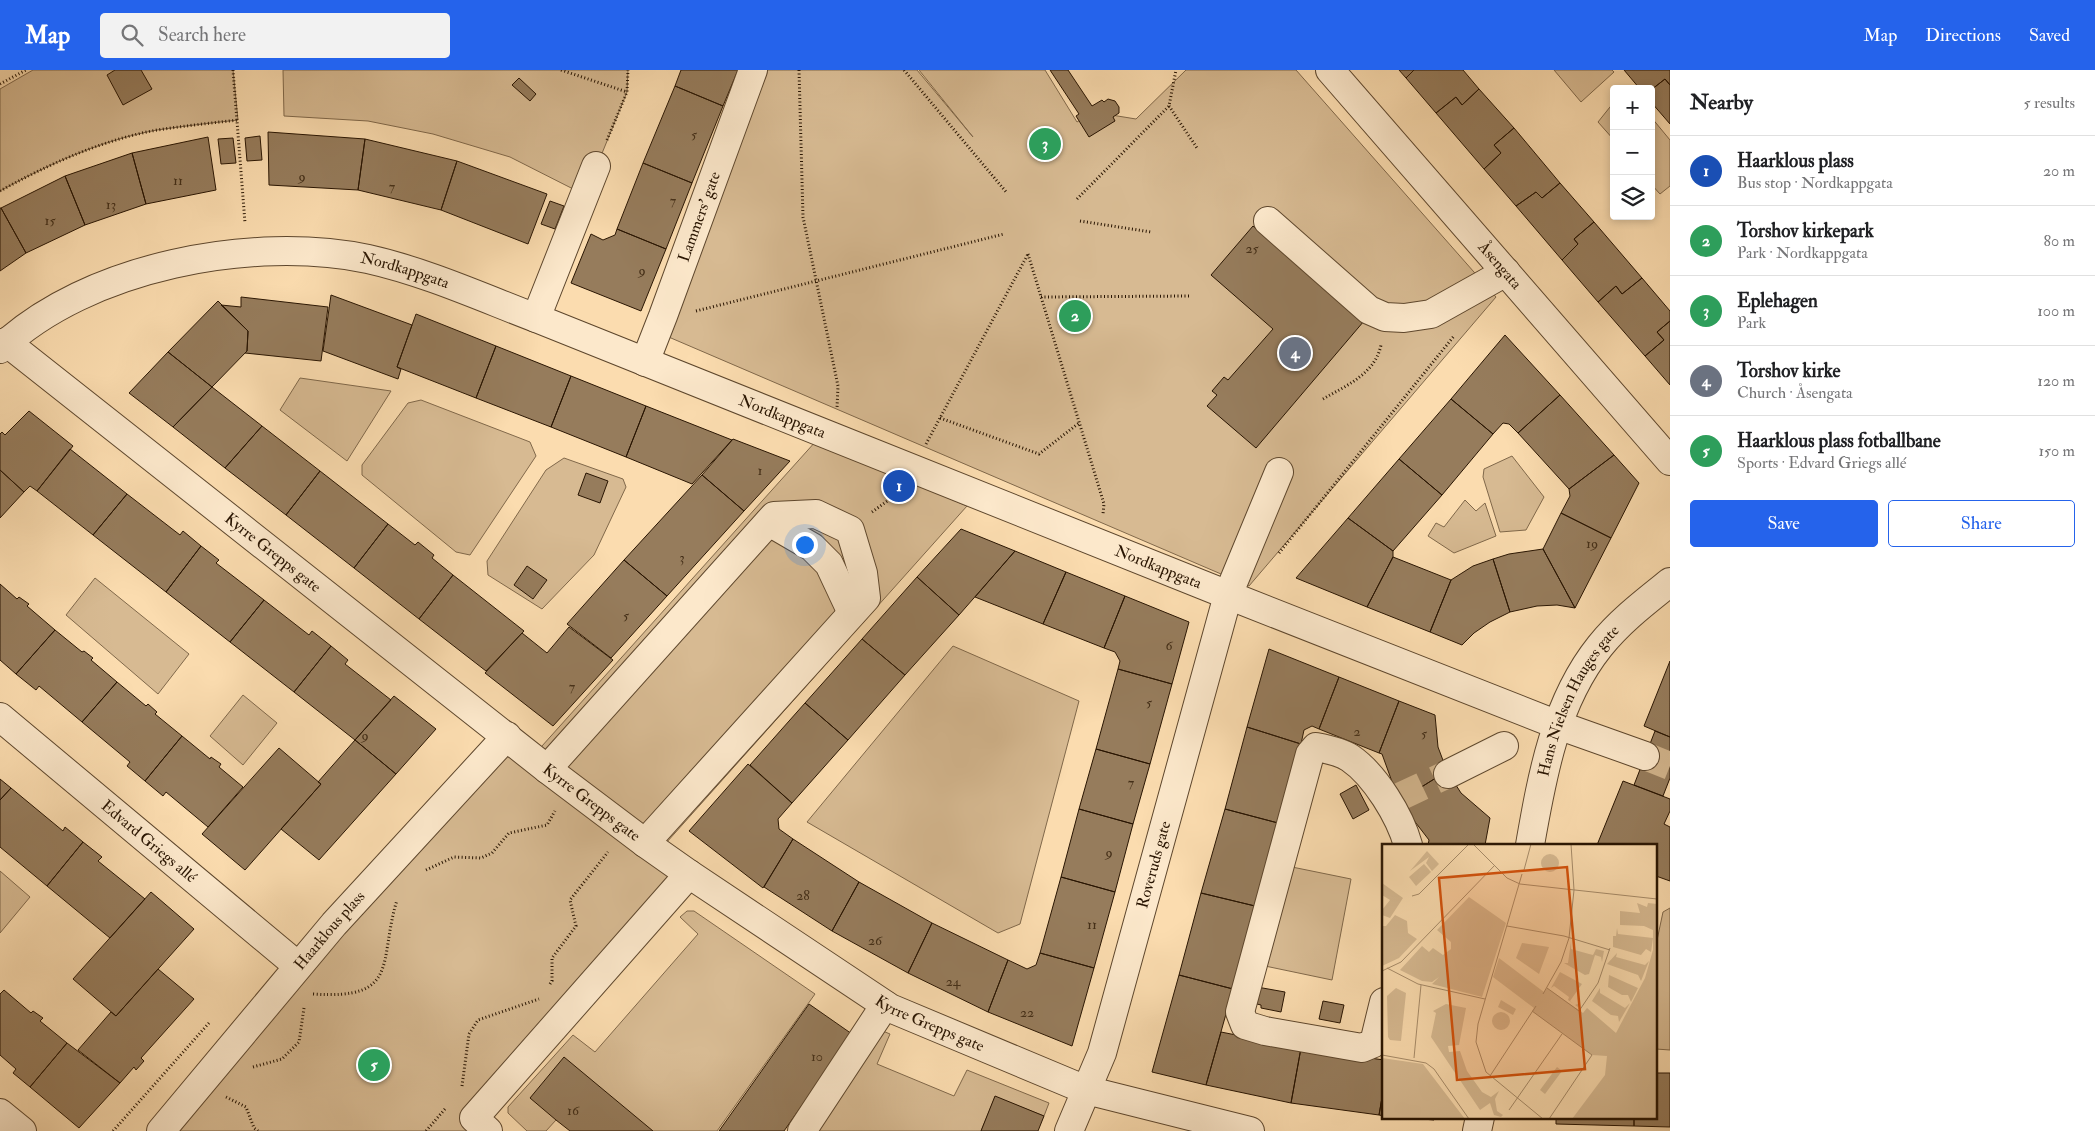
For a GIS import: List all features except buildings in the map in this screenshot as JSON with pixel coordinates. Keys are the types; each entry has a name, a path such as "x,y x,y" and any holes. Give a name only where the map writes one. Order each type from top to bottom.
{"street":[{"name":"Lammers' gate","path":"645,362 664,316 753,70"},
{"name":"Åsengata","path":"1330,70 1670,461"},
{"path":"536,318 596,166"},
{"path":"1268,221 1370,310 1385,317 1404,318 1431,314 1506,272"},
{"name":"Nordkappgata","path":"3,346 52,311 84,294 128,276 162,266 198,259 272,251 328,254 367,259 440,281 536,318 1228,595 1558,725 1645,756"},
{"name":"Kyrre Grepps gate","path":"3,346 645,843 885,1005 1086,1090 1250,1131"},
{"name":"Roveruds gate","path":"1069,1131 1102,1053 1228,595 1279,472"},
{"path":"547,769 774,516 816,514 850,530 864,573 866,598 645,843"},
{"path":"769,522 812,547 829,564 852,613"},
{"name":"Hans Nielsen Hauges gate","path":"1530,844 1544,770 1558,725 1582,672 1600,646 1620,624 1670,582"},
{"name":"Edvard Griegs allé","path":"0,717 298,966"},
{"name":"Haarklous plass","path":"161,1131 334,924 507,736"},
{"path":"1448,774 1504,746"},
{"path":"1382,1010 1374,1043 1362,1048 1265,1031 1244,1025 1240,1012 1310,754 1316,747 1328,749 1349,757 1370,774 1393,800 1408,844"},
{"path":"481,1125 689,874"},
{"path":"802,1131 885,1005"},
{"path":"0,1113 22,1131"},
{"path":"1477,1131 1480,1118"}],"path":[{"path":"0,84 26,70"},
{"path":"233,70 246,223"},
{"path":"561,70 627,92"},
{"path":"596,166 627,92 628,70"},
{"path":"799,70 803,217 838,386 837,409"},
{"path":"904,70 1007,193"},
{"path":"1077,199 1169,106 1176,70"},
{"path":"1169,106 1197,148"},
{"path":"0,191 62,159 103,144 156,130 238,120"},
{"path":"1080,221 1151,232"},
{"path":"664,316 694,312 1004,234"},
{"path":"926,444 1028,254 1104,504 1103,514"},
{"path":"1041,297 1190,296"},
{"path":"1323,399 1368,372 1378,356 1385,317"},
{"path":"1273,560 1459,330"},
{"path":"940,418 1039,454 1079,423"},
{"path":"420,872 454,857 481,858 492,853 509,833 547,825 556,809"},
{"path":"548,987 552,981 552,958 576,926 570,900 609,850"},
{"path":"306,994 338,996 367,989 376,981 386,963 399,896"},
{"path":"462,1089 469,1034 478,1020 540,998 544,992"},
{"path":"247,1069 282,1059 299,1042 305,1003"},
{"path":"113,1131 211,1022"},
{"path":"207,1076 226,1097 246,1108 254,1128 258,1131"},
{"path":"426,1131 448,1105"}],"shaded area":[{"path":"33,70 233,70 238,120 136,134 76,154 37,171 0,191 0,89"},
{"path":"283,70 628,70 627,92 585,195 510,157 433,134 368,121 284,116"},
{"path":"754,70 917,70 973,137 919,70 1045,70 1077,122 1093,112 1136,119 1186,70 1296,70 1496,297 1249,586 664,335"},
{"path":"1554,70 1612,70 1614,72 1581,102"},
{"path":"1610,107 1610,136 1598,122"},
{"path":"1655,122 1670,140 1670,186 1660,194 1655,188"},
{"path":"300,378 391,391 347,461 280,410"},
{"path":"421,400 530,442 536,456 470,555 456,552 362,475 362,465 408,403"},
{"path":"816,441 967,506 658,852 689,874 470,1131 163,1131 507,736 533,756"},
{"path":"1512,456 1544,497 1526,530 1500,532 1483,477 1484,469"},
{"path":"564,458 623,479 626,487 594,555 542,609 488,575 487,561 546,470"},
{"path":"1465,500 1476,511 1485,503 1496,536 1454,553 1428,536 1436,523 1444,527"},
{"path":"95,578 189,654 158,694 66,615"},
{"path":"953,646 1079,701 1020,924 998,933 807,822"},
{"path":"243,695 277,723 243,765 210,736"},
{"path":"1292,867 1351,879 1332,980 1265,966"},
{"path":"0,871 30,897 0,933"},
{"path":"1670,908 1670,1050 1658,1049 1658,936 1663,912"},
{"path":"687,911 694,911 815,994 717,1131 653,1131 556,1120 546,1131 527,1131 508,1113 508,1107 573,1035 595,1052 698,934 680,917"},
{"path":"878,1029 890,1034 877,1064 954,1096 967,1070 1049,1103 1044,1116 995,1097 981,1131 809,1131"}],"tunnel":[{"path":"1645,756 1670,766"},
{"path":"1397,798 1448,774"}],"place":[{"name":"Eplehagen","path":"1045,144"},
{"name":"Torshov kirkepark","path":"1075,316"},
{"name":"Torshov kirke","path":"1295,353"},
{"name":"Haarklous plass","path":"899,486"},
{"name":"Haarklous plass fotballbane","path":"374,1065"}]}
